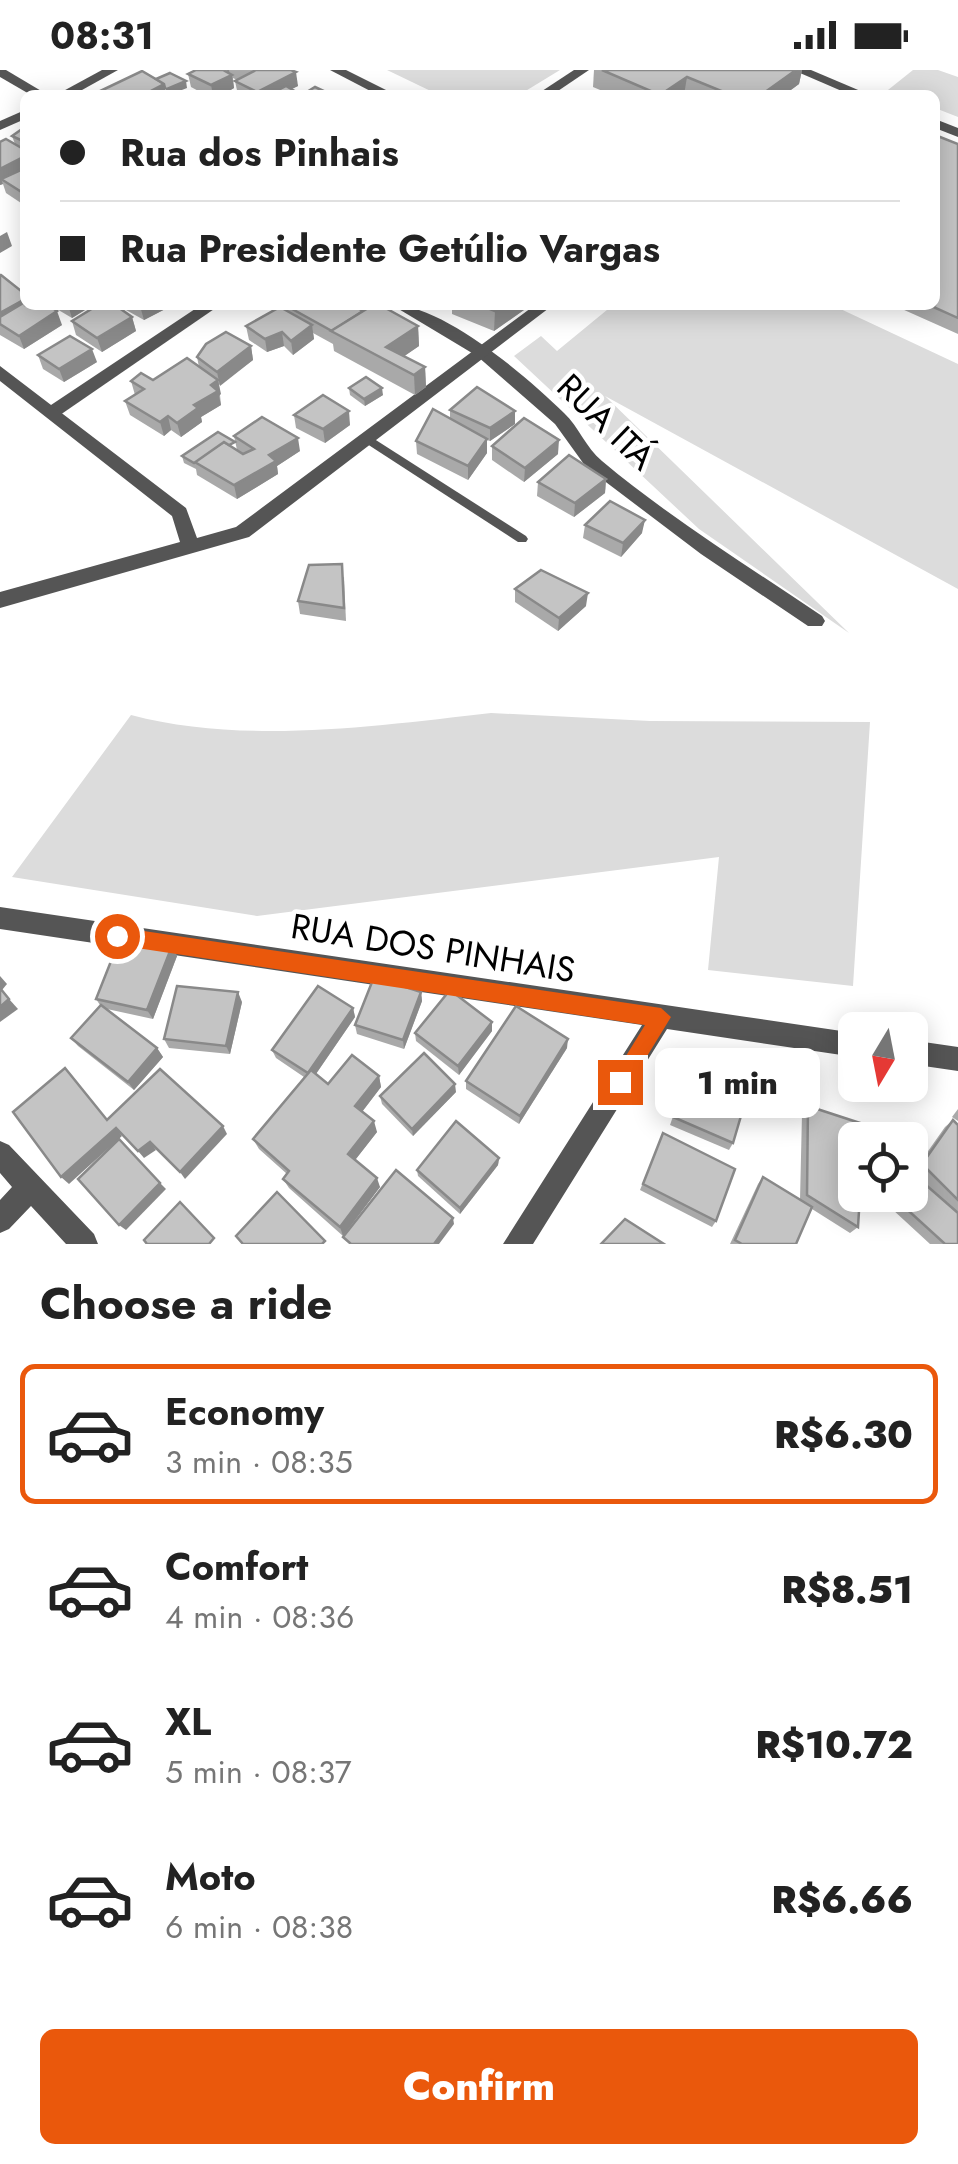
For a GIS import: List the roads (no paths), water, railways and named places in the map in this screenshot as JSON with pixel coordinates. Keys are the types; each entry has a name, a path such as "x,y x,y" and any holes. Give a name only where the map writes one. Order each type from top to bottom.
{"street":[{"path":"73,90 112,70"},
{"path":"336,70 378,90"},
{"path":"552,90 582,70"},
{"path":"799,70 845,82 856,90"},
{"path":"0,72 33,90"},
{"path":"835,90 845,82"},
{"path":"54,411 205,310"},
{"name":"RUA ITÁ","path":"409,310 482,352 561,420 592,463 664,518 815,620"},
{"path":"0,600 242,532 538,310"},
{"path":"0,372 180,513 190,546"},
{"name":"RUA DOS PINHAIS","path":"0,918 838,1042"},
{"path":"517,1244 661,1017"},
{"path":"928,1055 958,1059"},
{"path":"0,1154 84,1244"},
{"path":"0,1220 30,1187"}],"lane":[{"path":"368,439 522,539"}]}
